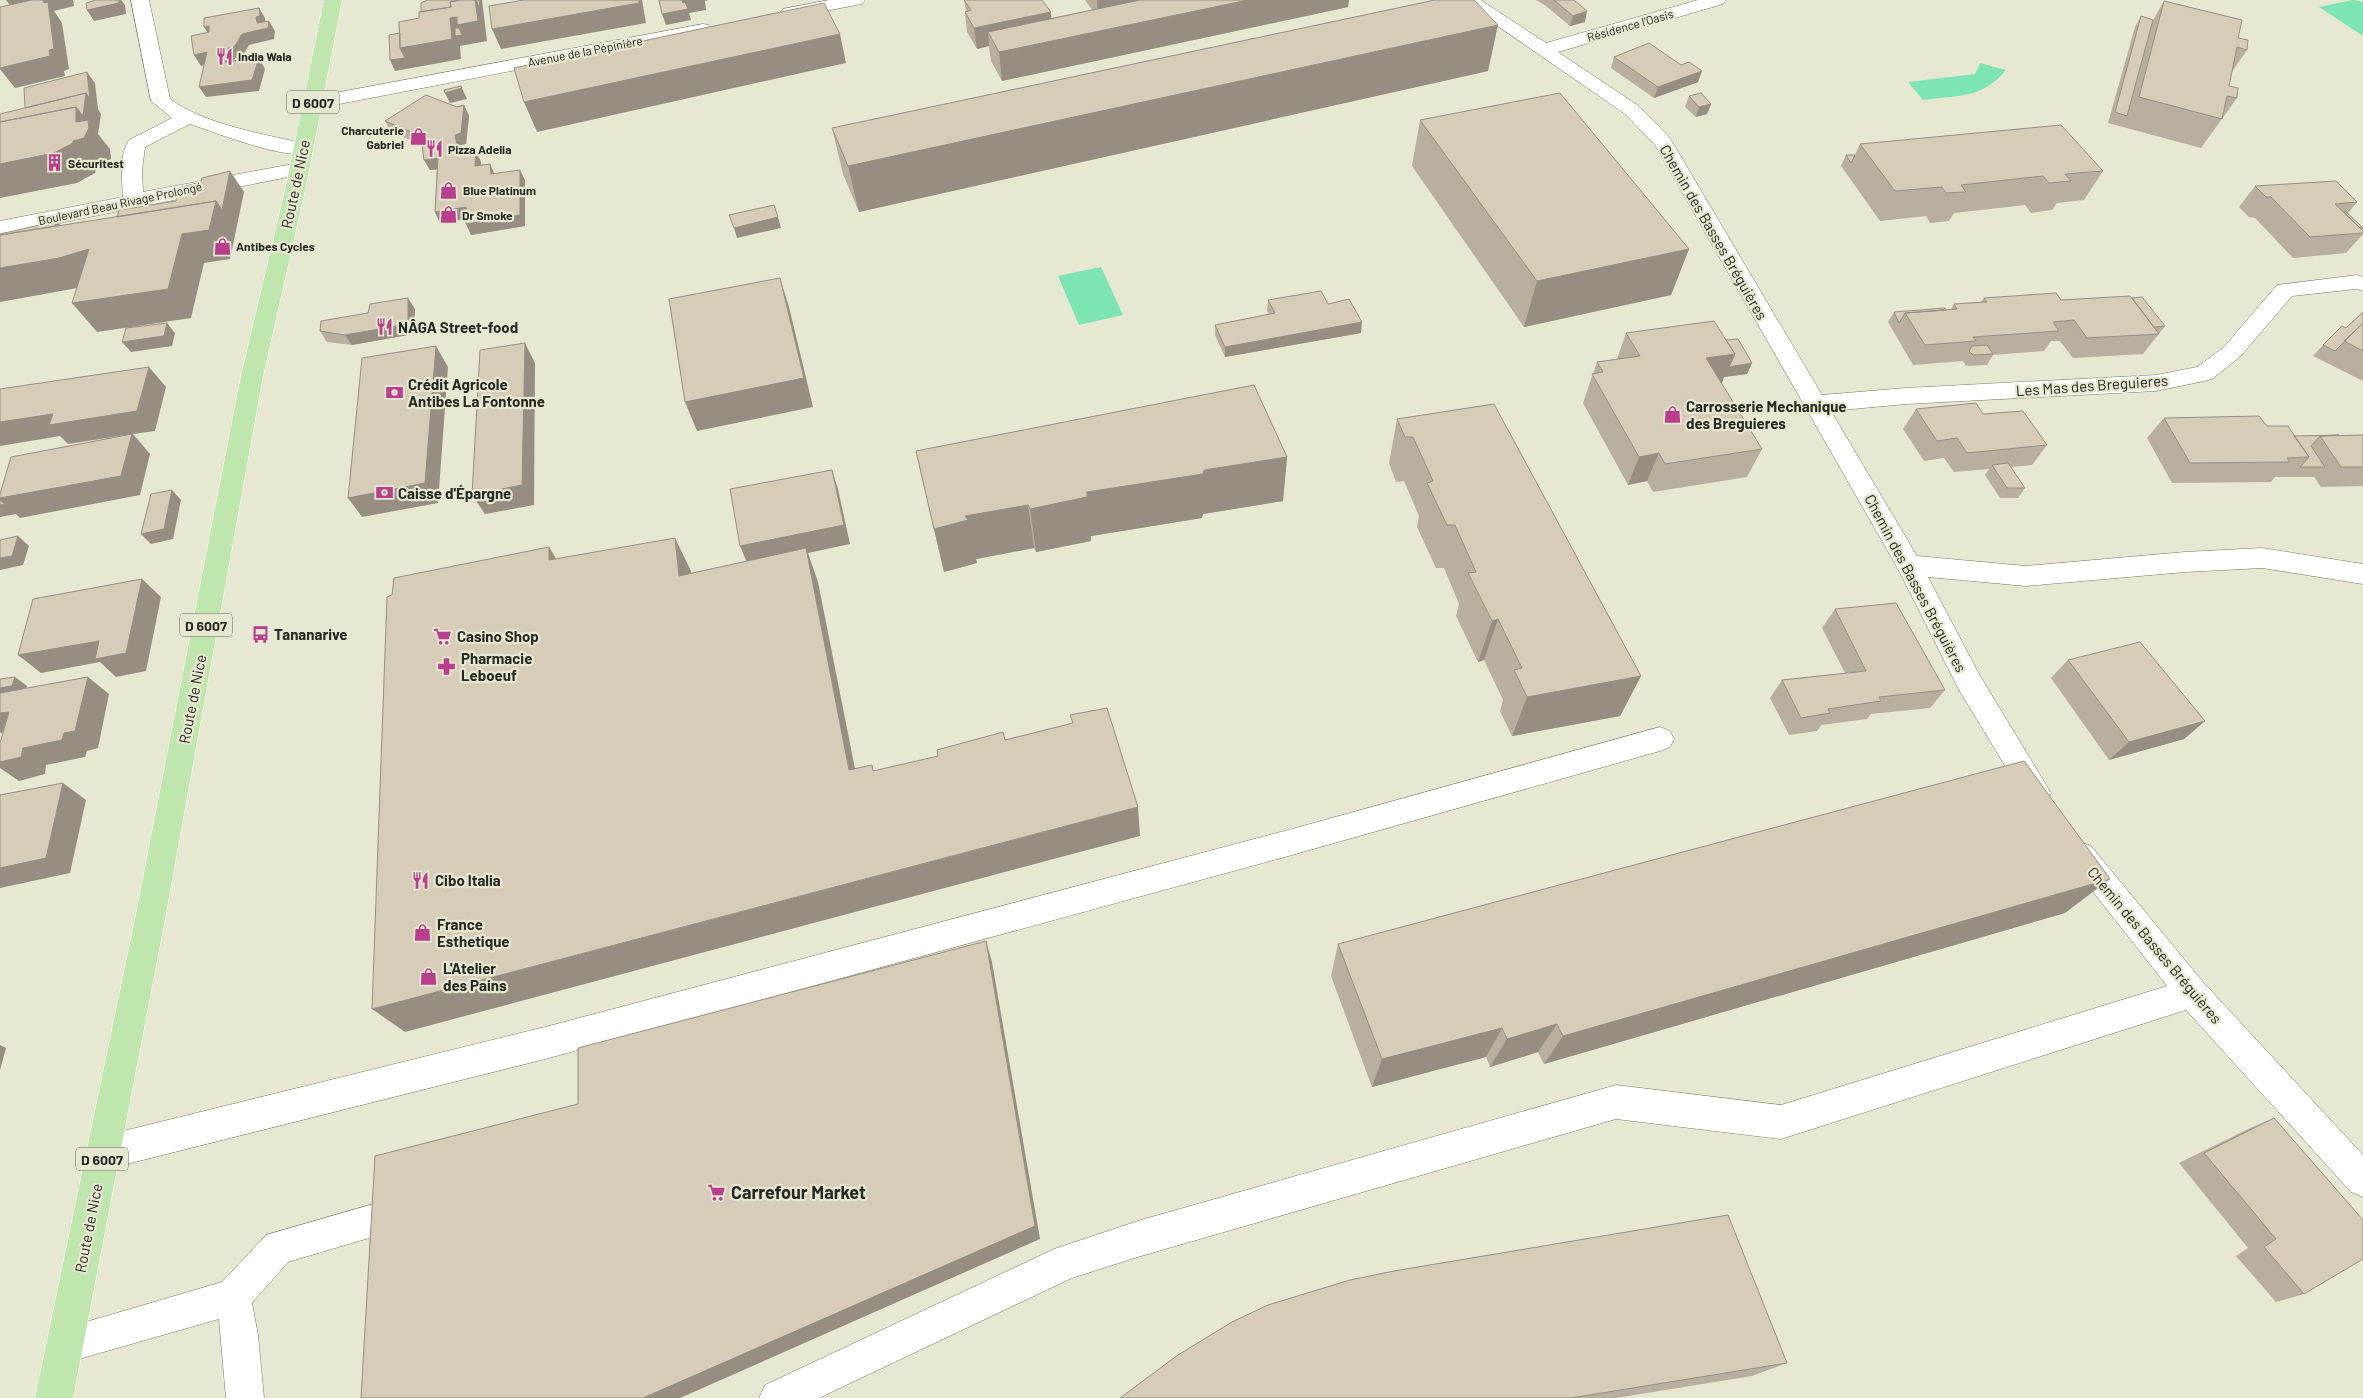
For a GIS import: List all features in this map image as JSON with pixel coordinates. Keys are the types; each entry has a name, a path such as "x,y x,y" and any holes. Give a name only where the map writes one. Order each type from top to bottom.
{"main road":[{"name":"Route de Nice","path":"54,1398 150,919 252,376 301,159 333,0"}],"street":[{"path":"140,0 161,101 180,116 270,143 301,159"},
{"path":"771,16 856,0"},
{"name":"Chemin des Basses Bréguières","path":"1469,0 1632,110 1663,142 1910,565 1969,682 2047,809"},
{"name":"Résidence l'Oasis","path":"1544,50 1717,0"},
{"name":"Avenue de la Pépinière","path":"313,103 723,25"},
{"path":"133,201 132,170 136,144 187,118"},
{"name":"Boulevard Beau Rivage Prolongé","path":"0,228 133,201 301,159"},
{"name":"Les Mas des Breguieres","path":"1815,404 1906,396 2156,383 2204,373 2232,352 2285,290 2357,282 2363,284"},
{"path":"1910,565 2026,576 2185,562 2262,558 2363,574"},
{"path":"103,1153 549,1042 1292,842 1660,739"},
{"name":"Chemin des Basses Bréguières","path":"2064,834 2192,994 2363,1180"},
{"path":"778,1398 1067,1262 1141,1238 1597,1107 1616,1102 1781,1122 2192,994"},
{"path":"65,1345 233,1297 278,1247 402,1213"},
{"path":"233,1297 240,1334 246,1398"}],"shaded area":[{"path":"2353,0 2363,2 2363,36 2319,7"},
{"path":"1980,63 2006,70 1988,86 1969,94 1923,100 1908,82 1975,74"},
{"path":"1101,267 1123,315 1079,325 1058,276"}],"building":[{"path":"32,0 48,2 54,49 49,50 50,56 0,68 0,7"},
{"path":"96,0 119,0 119,3 87,10 86,3"},
{"path":"427,0 460,0 450,2 451,7 421,12 421,3"},
{"path":"475,0 478,21 457,25 457,17 450,18 452,39 400,48 399,22 419,18 419,12 451,7 450,2"},
{"path":"524,0 639,0 639,3 492,29 489,6"},
{"path":"659,0 682,0 688,9 662,14"},
{"path":"964,0 1042,0 1051,12 974,28 965,12 971,10"},
{"path":"1140,0 1248,0 999,52 988,32"},
{"path":"1435,0 1474,0 1498,25 848,166 832,128"},
{"path":"1554,0 1574,0 1587,11 1573,16"},
{"path":"2164,1 2242,20 2238,38 2248,40 2247,50 2237,47 2229,86 2238,88 2237,98 2227,96 2222,119 2139,97"},
{"path":"824,3 840,34 524,102 514,68"},
{"path":"259,8 260,16 256,17 257,23 269,21 268,28 242,34 235,46 228,48 225,62 259,58 252,80 199,87 207,52 194,55 191,36 209,32 209,26 204,27 204,18"},
{"path":"2141,16 2153,20 2127,116 2115,112"},
{"path":"455,28 459,28 462,35 455,36"},
{"path":"400,33 400,48 405,58 390,60 389,35"},
{"path":"1649,43 1681,65 1689,62 1702,71 1658,87 1614,57"},
{"path":"87,72 90,99 86,93 25,108 24,88"},
{"path":"461,86 462,88 445,93 444,90"},
{"path":"86,93 83,116 76,107 0,122 0,114"},
{"path":"1560,93 1689,249 1537,281 1420,120"},
{"path":"1701,93 1711,104 1699,107 1689,96"},
{"path":"426,95 457,107 464,105 461,133 455,135 459,154 476,151 475,166 490,164 491,174 520,170 520,215 466,224 466,207 435,212 438,158 424,160 421,136 385,121"},
{"path":"76,107 76,122 88,120 89,128 84,138 73,141 73,143 54,153 0,164 0,122"},
{"path":"2061,125 2103,171 2065,174 2071,181 2049,183 2043,176 1961,185 1966,192 1946,193 1942,187 1895,191 1860,144"},
{"path":"1846,155 1855,155 1851,163"},
{"path":"230,171 222,210 216,201 117,217 119,210 176,201 177,188 201,182 202,178"},
{"path":"2336,181 2357,202 2335,204 2363,233 2310,237 2271,197 2266,197 2255,186"},
{"path":"216,201 209,230 182,234 168,289 72,303 89,249 59,258 0,268 0,235"},
{"path":"774,205 778,217 734,228 729,215"},
{"path":"2344,212 2346,212 2363,228 2360,228"},
{"path":"57,221 55,226 0,235 0,234"},
{"path":"780,278 804,378 685,402 669,299"},
{"path":"1321,291 1328,304 1349,299 1362,322 1225,347 1215,325 1275,313 1268,300"},
{"path":"2056,293 2061,300 2130,296 2159,334 2087,338 2074,320 2053,322 2059,331 1973,337 1976,341 1925,345 1905,313 1957,309 1954,304 1987,302 1984,298"},
{"path":"2142,297 2165,326 2154,327 2132,298"},
{"path":"408,298 408,320 402,325 345,335 320,331 321,321 368,313 370,304"},
{"path":"1945,308 1946,310 1905,313 1899,323 1894,312"},
{"path":"2363,312 2363,323 2335,351 2323,345 2342,326 2346,328"},
{"path":"1714,321 1735,354 1706,358 1762,449 1665,464 1659,453 1639,457 1592,374 1603,372 1597,362 1640,356 1626,333"},
{"path":"167,323 164,336 122,342 126,328"},
{"path":"2363,323 2363,351 2344,341"},
{"path":"1738,339 1752,363 1729,367 1735,354 1726,340"},
{"path":"525,343 522,485 472,495 480,350"},
{"path":"1987,345 1993,354 1973,355 1969,351 1972,346"},
{"path":"436,346 425,483 348,498 362,358"},
{"path":"149,367 137,411 49,425 53,414 0,422 0,389"},
{"path":"1254,385 1287,457 1204,470 1203,474 1087,492 1087,497 1030,509 1028,505 965,516 968,520 934,529 916,451"},
{"path":"1976,403 1983,414 2023,411 2047,445 1967,453 1957,438 1937,441 1916,409"},
{"path":"1494,404 1641,676 1527,697 1514,670 1522,668 1498,619 1492,621 1468,573 1476,572 1455,525 1447,525 1427,483 1433,481 1413,437 1405,437 1397,419"},
{"path":"2259,416 2267,426 2288,426 2309,457 2287,458 2290,462 2190,463 2164,418"},
{"path":"132,434 121,476 0,498 11,457"},
{"path":"2339,435 2320,436 2311,446 2325,467 2300,467 2309,457 2294,436"},
{"path":"2363,435 2363,467 2341,467 2320,436"},
{"path":"2008,463 2025,488 2007,488 1992,465"},
{"path":"832,470 844,525 740,546 730,489"},
{"path":"172,490 164,529 141,534 151,494"},
{"path":"18,536 12,556 0,558 0,540"},
{"path":"675,538 679,576 806,548 849,770 872,765 873,771 938,756 937,750 1003,732 1005,740 1073,723 1070,715 1107,708 1138,807 372,1009 387,597 392,595 394,578 549,547 549,560"},
{"path":"142,579 126,653 95,659 99,641 18,655 33,599"},
{"path":"1896,603 1945,690 1879,697 1881,701 1828,709 1830,713 1801,718 1782,680 1866,671 1835,609"},
{"path":"2140,642 2205,721 2129,742 2068,660"},
{"path":"15,677 12,686 0,688 0,679"},
{"path":"88,677 75,731 64,733 62,740 23,748 21,757 0,762 0,743 9,712 0,713 0,693"},
{"path":"2024,761 2110,879 1563,1036 1557,1024 1507,1039 1502,1028 1382,1059 1338,944"},
{"path":"63,783 46,858 0,868 0,795"},
{"name":"Carrefour Market","path":"986,941 1035,1226 643,1398 361,1398 375,1156 578,1104 578,1048"},
{"path":"2274,1118 2363,1220 2363,1259 2304,1294 2264,1247 2276,1239 2204,1153"},
{"path":"1728,1215 1787,1363 1571,1398 1120,1398 1178,1355 1232,1322 1268,1305 1350,1280"}],"place":[{"name":"India Wala","path":"224,56"},
{"name":"Charcuterie Gabriel","path":"418,137"},
{"name":"Pizza Adelia","path":"434,149"},
{"name":"Sécuritest","path":"54,163"},
{"name":"Blue Platinum","path":"449,190"},
{"name":"Dr Smoke","path":"448,215"},
{"name":"Antibes Cycles","path":"222,246"},
{"name":"NÂGA Street-food","path":"384,327"},
{"name":"Crédit Agricole Antibes La Fontonne","path":"394,393"},
{"name":"Carrosserie Mechanique des Breguieres","path":"1672,415"},
{"name":"Caisse d'Épargne","path":"384,493"},
{"name":"Tananarive","path":"260,634"},
{"name":"Casino Shop","path":"443,636"},
{"name":"Pharmacie Leboeuf","path":"447,667"},
{"name":"Cibo Italia","path":"421,880"},
{"name":"France Esthetique","path":"423,933"},
{"name":"L'Atelier des Pains","path":"429,977"},
{"name":"Carrefour Market","path":"717,1192"}]}
